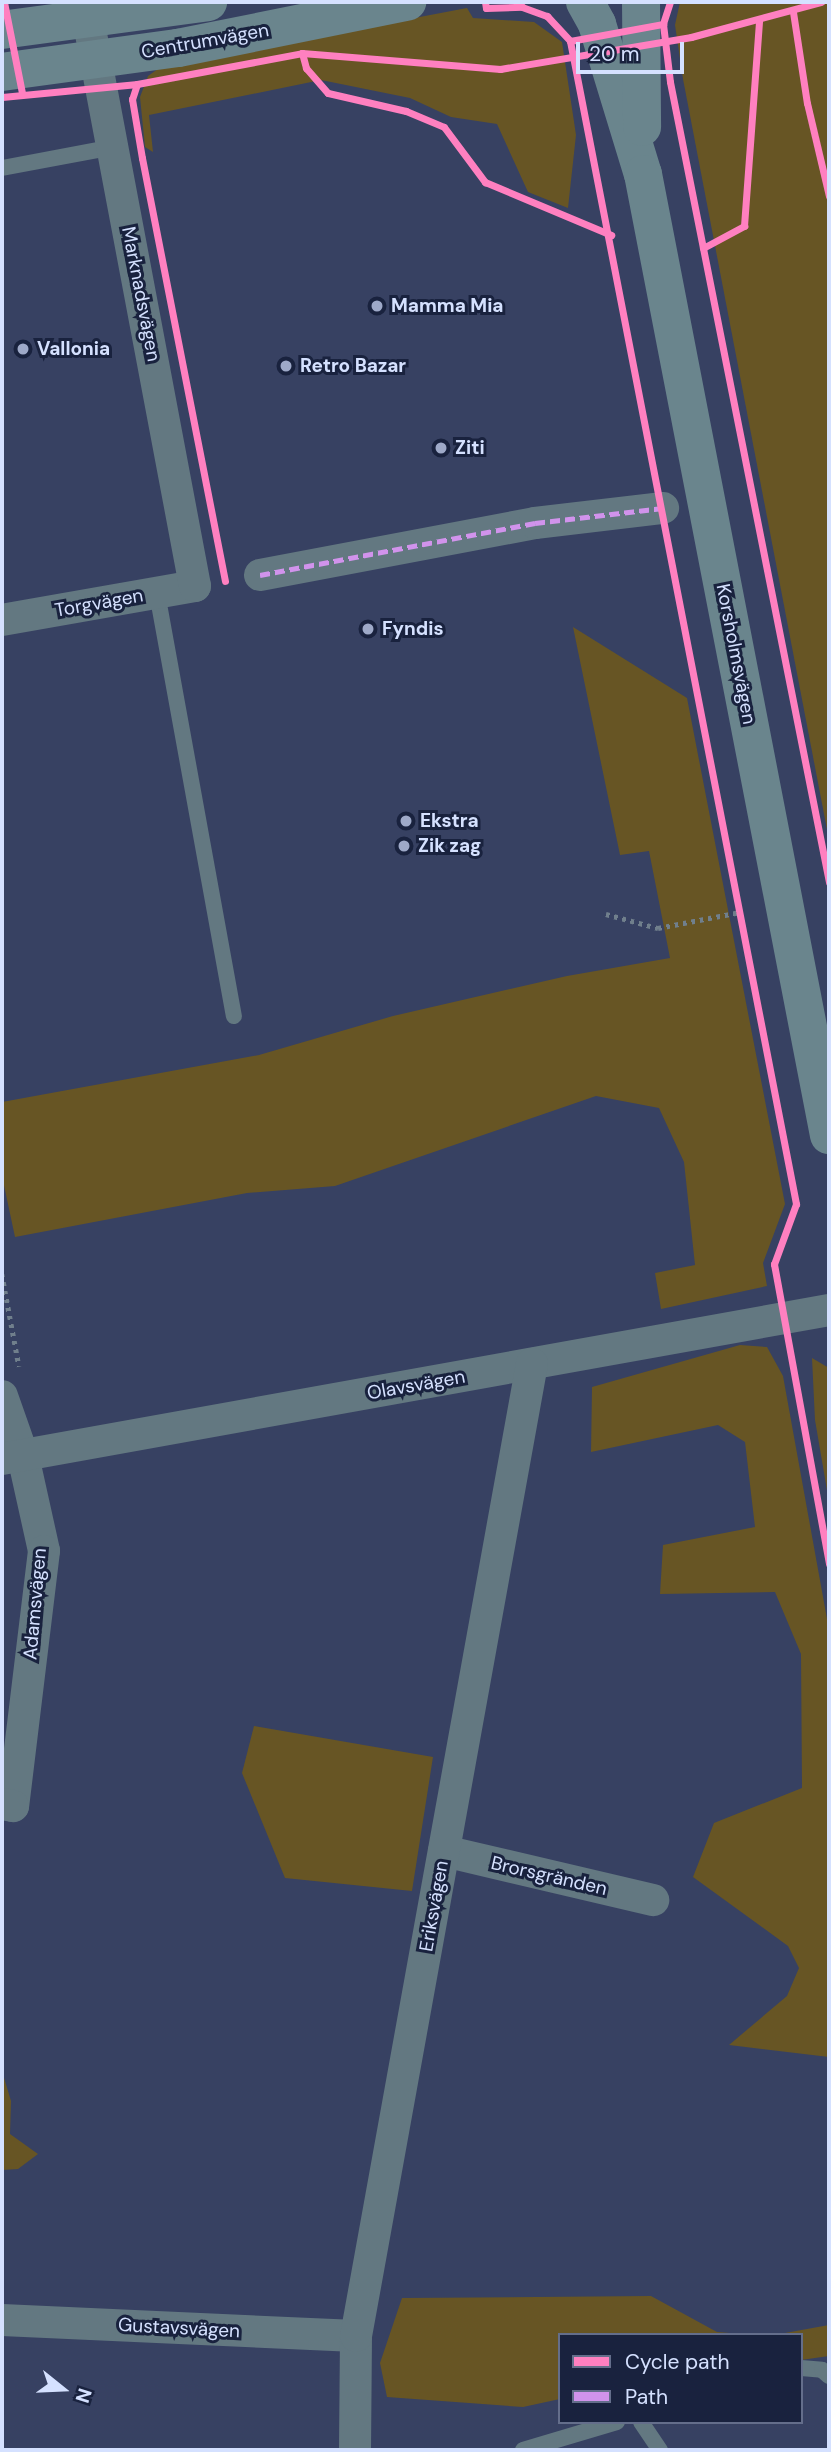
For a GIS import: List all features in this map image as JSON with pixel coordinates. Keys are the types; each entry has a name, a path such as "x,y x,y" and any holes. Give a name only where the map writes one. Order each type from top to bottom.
{"main road":[{"name":"Centrumvägen","path":"2,30 87,10 208,2"},
{"name":"Centrumvägen","path":"2,72 178,48 407,2"},
{"name":"Korsholmsvägen","path":"585,2 597,24 643,174 829,1135"},
{"name":"Korsholmsvägen","path":"641,2 643,174"}],"street":[{"name":"Marknadsvägen","path":"87,10 195,586"},
{"path":"260,575 535,523 663,508"},
{"name":"Torgvägen","path":"2,620 195,586"},
{"name":"Olavsvägen","path":"12,1457 829,1310"},
{"name":"Eriksvägen","path":"355,2450 356,2336 532,1364"},
{"name":"Adamsvägen","path":"2,1395 12,1457 44,1551 13,1806 2,1804"},
{"name":"Brorsgränden","path":"444,1851 653,1900"},
{"name":"Gustavsvägen","path":"2,2320 356,2336"}],"lane":[{"path":"7,167 113,146"},
{"path":"158,593 234,1016"},
{"path":"803,2368 822,2370 829,2376"},
{"path":"523,2450 610,2424"},
{"path":"641,2424 660,2450"}],"path":[{"path":"738,900 742,924"},
{"path":"606,914 658,928 740,912"}],"shaded area":[{"path":"680,2 829,2 829,840 683,79 675,25"},
{"path":"467,8 473,18 534,22 562,42 576,135 568,208 528,192 497,124 451,117 410,98 321,80 149,115 153,152 145,147 140,97 148,76 162,66"},
{"path":"573,627 687,698 785,1204 763,1263 767,1286 661,1309 655,1273 695,1265 684,1162 659,1108 596,1096 335,1186 247,1193 15,1237 2,1176 2,1102 259,1055 393,1016 567,976 670,958 649,851 620,855"},
{"path":"740,1345 767,1347 783,1376 829,1630 829,2057 729,2045 787,1996 799,1968 788,1946 693,1877 714,1823 802,1788 801,1654 775,1592 660,1594 663,1545 755,1527 745,1442 718,1425 591,1452 592,1387"},
{"path":"812,1358 829,1368 829,1502 815,1420"},
{"path":"254,1726 433,1757 412,1891 285,1878 242,1773"},
{"path":"2,2071 11,2101 10,2134 38,2154 18,2169 2,2170"},
{"path":"651,2296 717,2332 730,2333 558,2333 558,2399 523,2407 387,2397 380,2363 402,2298"},
{"path":"829,2325 829,2356 803,2360 803,2333 785,2333"}],"marked path":[{"path":"260,575 535,523 663,508"}],"cycle path":[{"path":"4,2 22,93"},
{"path":"485,2 486,8 522,7 547,16 570,41 796,1204 774,1264 829,1564"},
{"path":"670,2 663,24 670,82 829,882"},
{"path":"2,97 137,84 302,53 500,69 691,37 821,2"},
{"path":"793,12 807,103 829,196"},
{"path":"703,248 744,226 759,20"},
{"path":"570,41 663,24"},
{"path":"302,53 306,68 328,93 406,111 444,127 485,182 611,235"},
{"path":"137,84 132,99 142,158 225,581"}],"place":[{"name":"Mamma Mia","path":"377,306"},
{"name":"Vallonia","path":"23,349"},
{"name":"Retro Bazar","path":"286,366"},
{"name":"Ziti","path":"441,448"},
{"name":"Fyndis","path":"368,629"},
{"name":"Ekstra","path":"406,821"},
{"name":"Zik zag","path":"404,846"}]}
